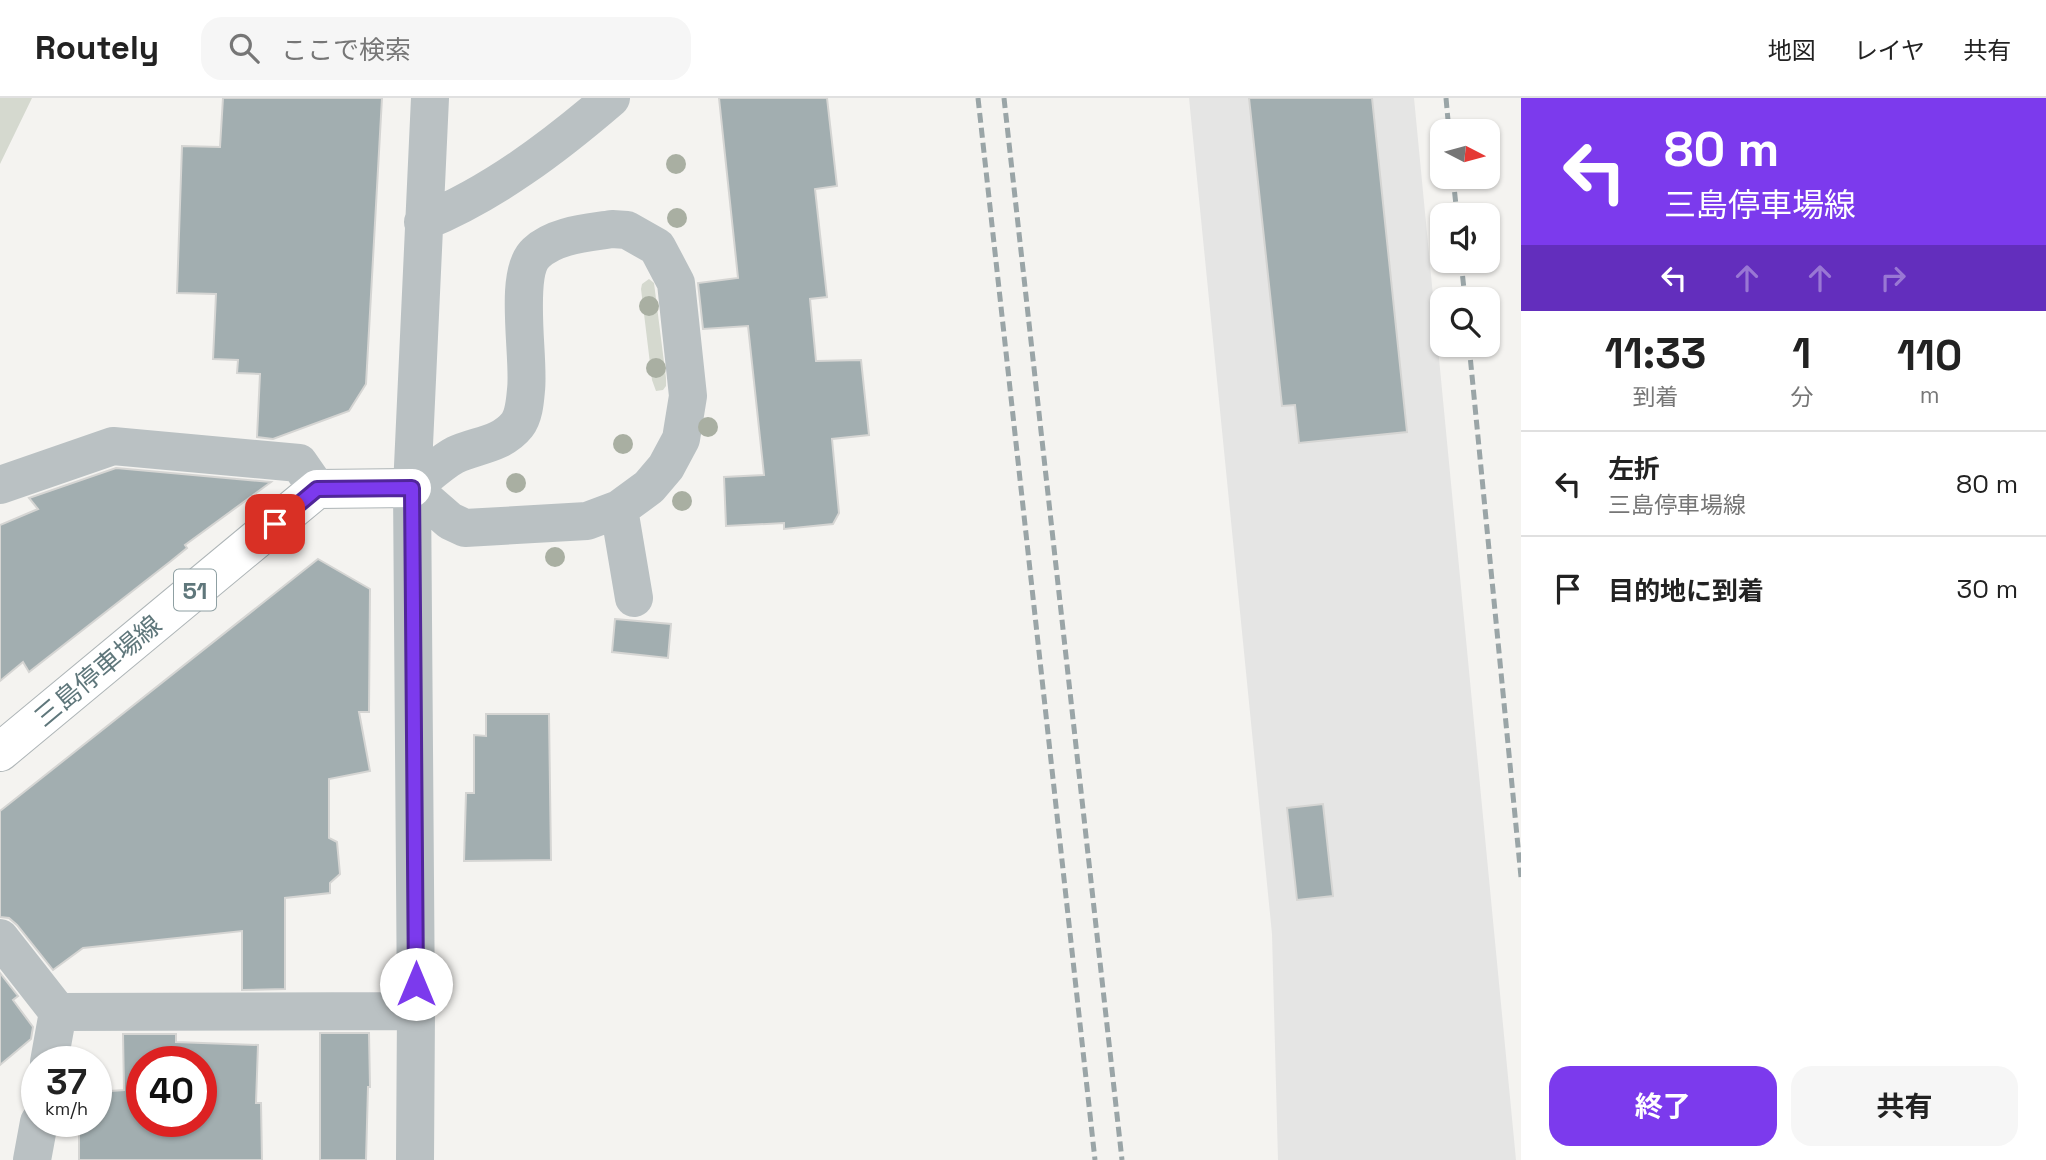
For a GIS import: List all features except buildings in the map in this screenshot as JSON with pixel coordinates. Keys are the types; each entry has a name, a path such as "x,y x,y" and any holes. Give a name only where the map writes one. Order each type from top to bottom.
{"main road":[{"path":"317,489 412,488"},
{"name":"三島停車場線","path":"0,752 317,489"}],"street":[{"path":"415,1160 412,488 430,98"},
{"path":"423,222 452,210 548,150 611,98"},
{"path":"612,229 627,230 657,247 676,283 688,396 681,439 666,467 649,487 619,509 587,521 465,527 450,521 412,488 453,456 497,442 517,425 524,408 528,377 522,286 534,254 550,244 576,234 612,229"},
{"path":"0,485 113,446 299,463 317,489"},
{"path":"619,509 634,598"},
{"path":"0,938 58,1012 52,1046"},
{"path":"58,1012 416,1011"},
{"path":"33,1160 37,1137"}],"shaded area":[{"path":"0,98 32,98 0,164"},
{"path":"1189,98 1414,98 1432,287 1430,287 1430,357 1439,357 1516,1160 1278,1160 1272,934"},
{"path":"649,279 654,283 666,378 663,390 656,391 652,380 641,289 642,284"}],"railway":[{"path":"978,98 1095,1160"},
{"path":"1004,98 1122,1160"},
{"path":"1446,98 1448,119"},
{"path":"1454,189 1456,203"},
{"path":"1462,273 1464,287"},
{"path":"1470,357 1521,877"}],"route":[{"path":"275,524 317,489 412,488 416,984"}]}
